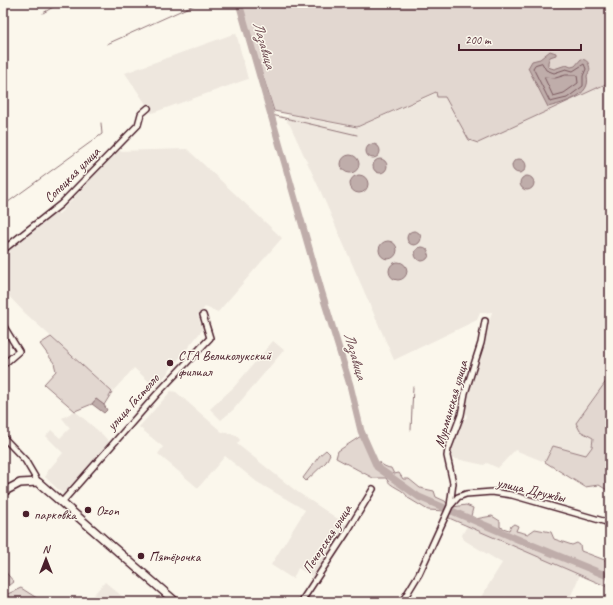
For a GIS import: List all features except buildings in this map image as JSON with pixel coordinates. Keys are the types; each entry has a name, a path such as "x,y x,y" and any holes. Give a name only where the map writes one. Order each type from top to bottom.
{"main road":[{"path":"3,492 20,483 38,482 176,602"}],"street":[{"name":"Сопецкая улица","path":"3,250 61,204 138,125 141,114 148,108"},
{"name":"улица Гастелло","path":"62,502 157,394 210,338 203,315"},
{"name":"Мурманская улица","path":"402,602 419,574 450,506 453,483 448,449 455,428 462,415 465,393 481,342 485,321"},
{"path":"3,325 19,351 3,366"},
{"path":"3,437 25,460 38,482"},
{"name":"Печорская улица","path":"301,602 373,489"},
{"name":"улица Дружбы","path":"450,506 458,497 466,494 492,492 512,495 610,523"}],"shaded area":[{"path":"240,3 610,3 610,82 478,143 469,140 445,97 437,97 436,92 357,127 274,111"},
{"path":"236,33 248,79 152,113 125,73"},
{"path":"610,76 610,256 608,257 610,258 610,362 606,371 607,380 577,423 580,431 593,438 592,447 586,456 553,446 545,462 515,450 498,468 487,463 484,465 452,458 450,449 459,426 467,417 465,406 492,312 480,313 477,320 394,360 320,190 290,125 287,122 288,115 356,128 437,93"},
{"path":"187,149 282,238 218,312 205,307 198,316 203,329 161,381 154,386 134,368 112,392 25,313 3,290 3,254 55,212 59,214 117,151"},
{"path":"51,337 112,392 104,405 96,399 92,404 75,411 44,384 56,371 54,363 40,344"},
{"path":"273,341 284,350 233,410 221,420 210,409 234,387"},
{"path":"610,362 610,495 607,490 599,485 585,487 545,462 553,446 586,455 592,447 593,438 580,431 576,423 607,380 606,371"},
{"path":"171,391 176,392 222,432 236,435 240,440 237,444 296,491 347,525 314,577 298,568 293,579 271,565 305,510 257,482 225,456 198,488 158,454 163,447 139,427"},
{"path":"75,411 110,443 64,495 45,477 48,473 46,473 63,453 46,436 51,430 60,438 70,428 62,418"},
{"path":"361,436 366,437 373,457 388,468 391,468 394,474 399,473 403,479 409,479 420,488 434,491 436,497 445,501 448,505 445,511 428,510 408,498 386,478 373,478 336,458 338,451"},
{"path":"326,450 330,454 326,462 306,481 303,478 320,455"},
{"path":"466,505 473,508 471,516 475,519 492,516 500,521 500,527 509,530 514,524 518,526 516,531 528,534 535,529 551,532 554,539 572,545 577,543 580,545 581,551 610,562 610,588 449,518 448,513 453,507"},
{"path":"467,526 580,575 568,602 514,602 505,597 501,602 478,602 502,563 464,540 462,535"},
{"path":"3,569 14,582 5,589 3,587"},
{"path":"105,582 129,602 87,602"},
{"path":"21,588 43,602 3,602 3,596"}],"water":[{"path":"550,51 556,53 556,55 550,57 548,67 554,69 566,65 571,67 575,66 581,59 588,62 590,70 587,76 585,89 581,94 568,101 548,107 528,68 532,61 540,59"},
{"path":"370,144 376,144 380,148 380,154 376,158 370,158 366,154 366,148"},
{"path":"350,155 356,158 359,164 356,170 350,173 344,170 341,164 344,158"},
{"path":"377,159 383,159 387,163 387,169 383,173 377,173 373,169 373,163"},
{"path":"516,159 522,159 526,163 526,169 522,173 516,173 512,169 512,163"},
{"path":"359,175 365,178 368,184 365,190 359,193 353,190 350,184 353,178"},
{"path":"524,176 530,176 534,180 534,186 530,190 524,190 520,186 520,180"},
{"path":"411,231 417,231 421,235 421,241 417,245 411,245 407,241 407,235"},
{"path":"388,241 394,244 397,250 394,256 388,259 382,256 379,250 382,244"},
{"path":"419,247 425,247 429,251 429,257 425,261 419,261 415,257 415,251"},
{"path":"398,262 402,263 406,267 406,275 402,279 398,280 394,279 390,275 389,271 390,267 394,263"},
{"path":"96,399 104,405 107,410 104,413 92,404"}],"waterway":[{"path":"43,13 60,3"},
{"path":"107,44 198,3"},
{"name":"Лазавица","path":"239,3 321,290 350,385 361,431 377,467 419,497 610,577"},
{"path":"272,115 357,135"},
{"path":"3,212 4,205 102,134 101,123"},
{"path":"411,430 413,387"}],"place":[{"name":"СГА Великолукский филиал","path":"170,363"},
{"name":"Ozon","path":"88,510"},
{"name":"парковка","path":"26,514"},
{"name":"Пятёрочка","path":"141,556"}]}
